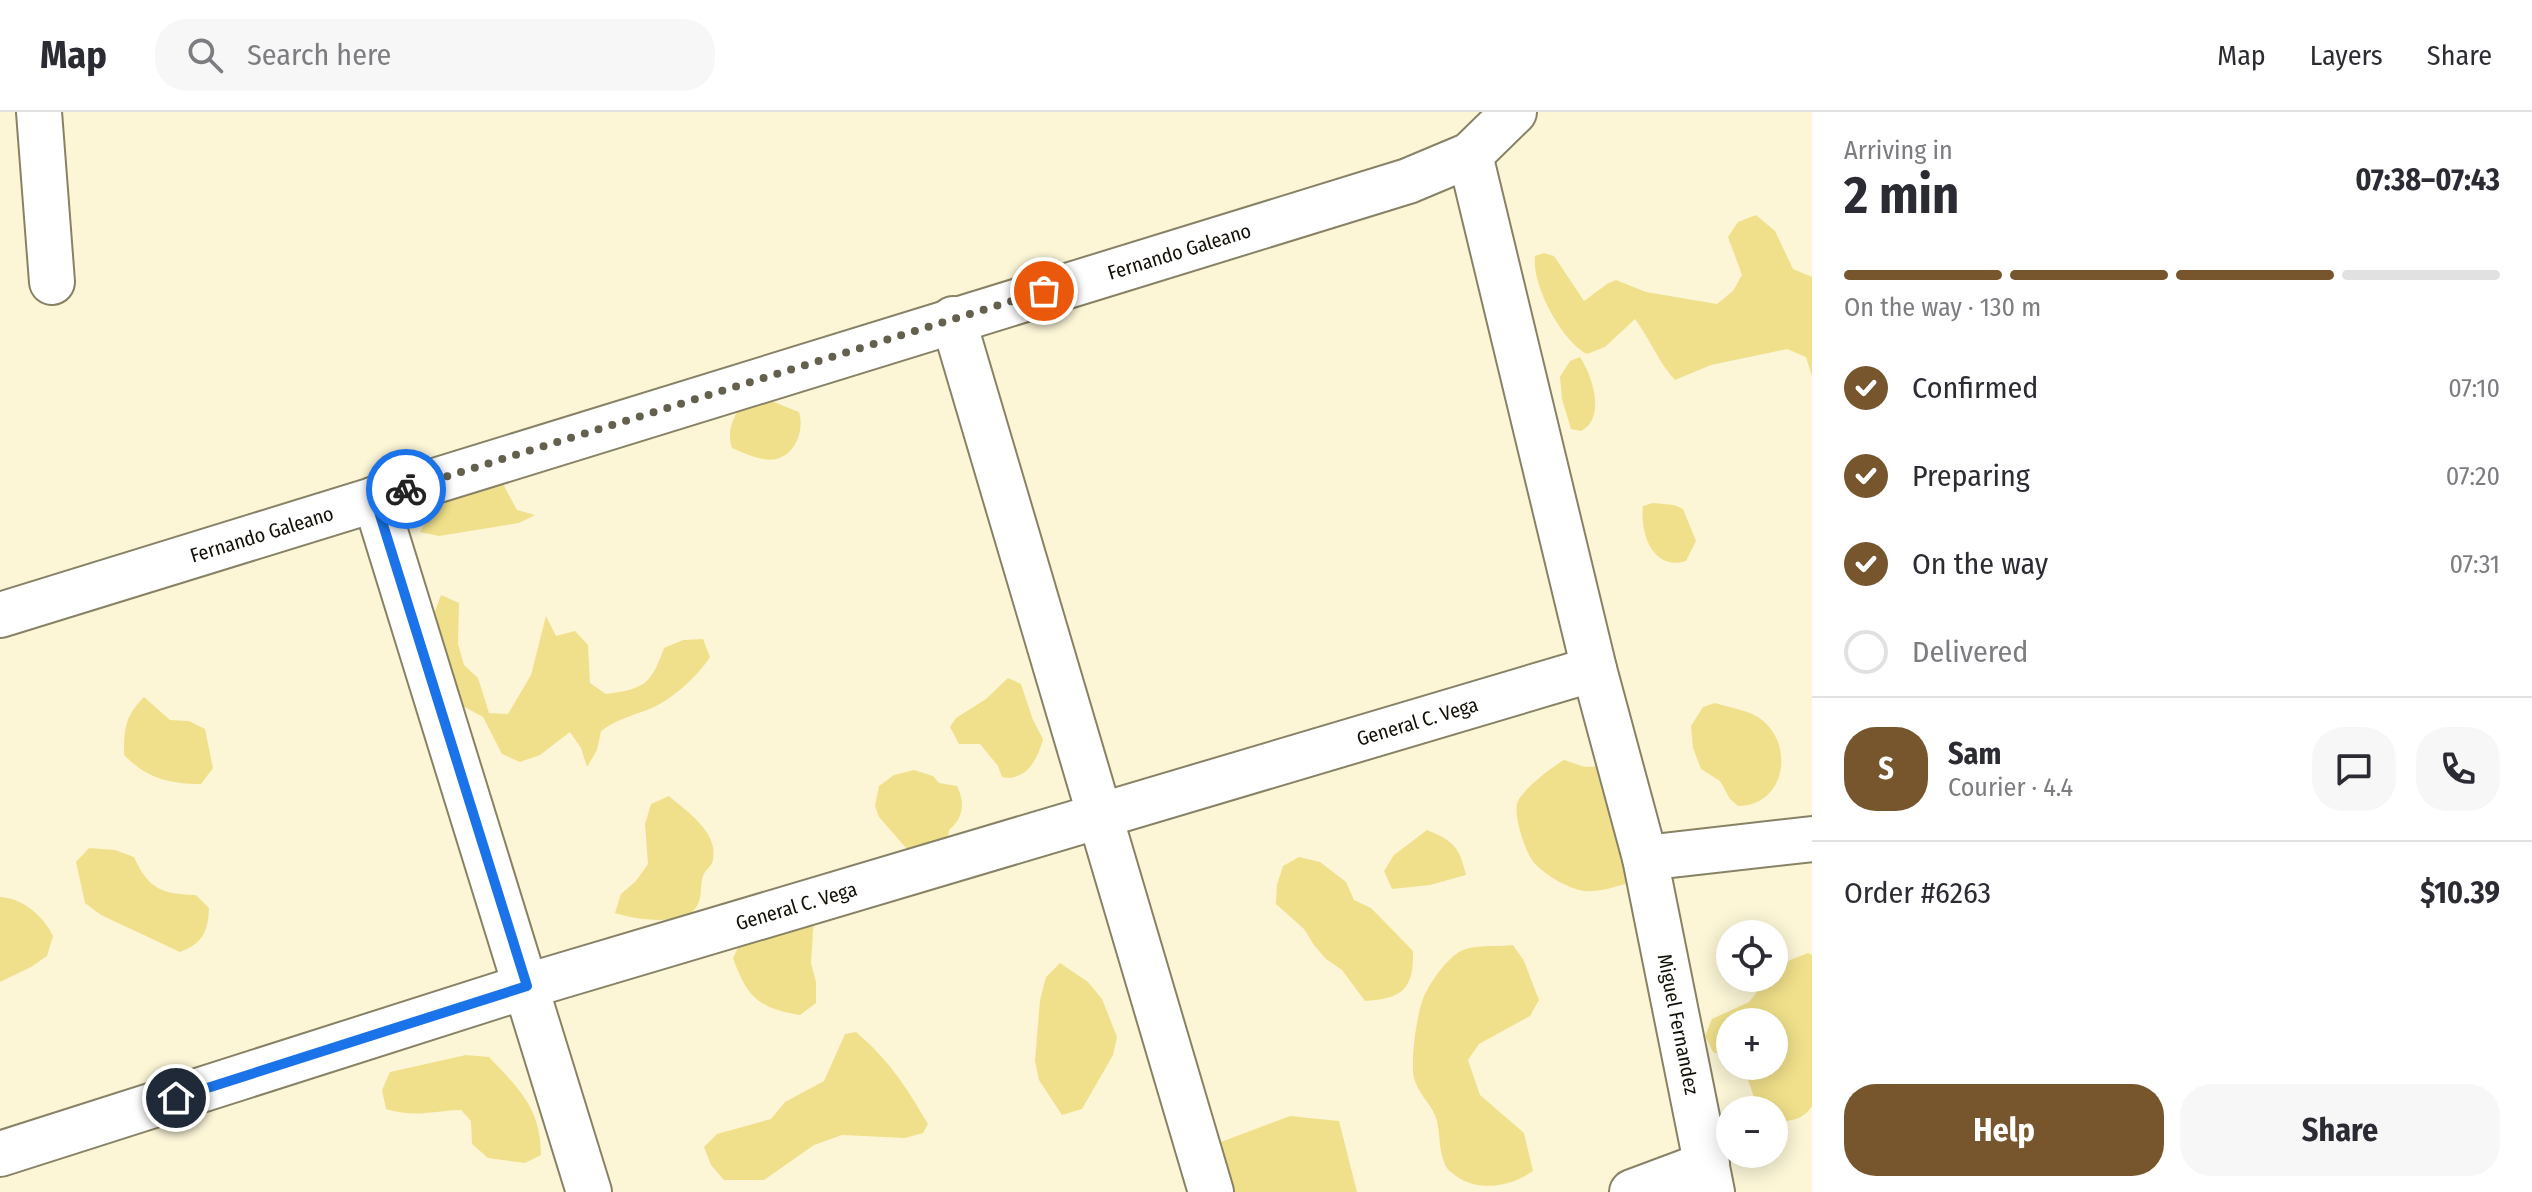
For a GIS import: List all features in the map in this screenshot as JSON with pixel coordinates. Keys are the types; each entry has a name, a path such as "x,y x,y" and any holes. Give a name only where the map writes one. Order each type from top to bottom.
{"street":[{"path":"39,112 52,282"},
{"name":"Fernando Galeano","path":"0,615 1408,181 1470,155 1514,112"},
{"name":"Miguel Fernandez","path":"1470,155 1594,669 1645,858 1710,1178"},
{"path":"953,319 1211,1192"},
{"path":"375,499 589,1192"},
{"name":"General C. Vega","path":"0,1154 527,986 1594,669"},
{"path":"1645,858 1812,839"},
{"path":"1632,1192 1710,1178"}],"shaded area":[{"path":"1756,215 1775,231 1793,269 1812,277 1812,376 1806,357 1787,349 1711,365 1675,380 1635,319 1605,347 1587,354 1568,338 1543,296 1535,256 1544,253 1554,256 1584,301 1616,280 1646,292 1717,304 1733,291 1742,275 1728,237 1738,222"},
{"path":"1580,357 1595,397 1593,417 1581,431 1571,429 1562,399 1560,377 1570,361"},
{"path":"764,398 799,412 801,421 794,446 788,453 773,460 732,448 730,441 732,423 745,400"},
{"path":"494,467 517,510 535,515 519,523 439,536 420,532 430,514 458,484"},
{"path":"1653,503 1683,509 1696,541 1686,561 1674,563 1665,560 1651,547 1646,538 1643,506"},
{"path":"441,595 459,603 458,644 464,665 478,678 489,713 508,714 531,675 546,616 556,636 575,631 588,645 590,683 606,694 630,690 645,683 655,670 664,648 683,640 703,639 710,657 674,695 601,731 597,750 587,767 581,748 570,732 540,755 520,762 502,754 483,717 448,698 434,614"},
{"path":"1008,678 1021,684 1043,739 1030,767 1010,778 1002,777 998,766 980,744 959,744 950,727 956,718 986,699"},
{"path":"144,697 170,720 189,721 205,729 213,768 201,784 159,778 124,755 127,723"},
{"path":"1715,703 1762,720 1779,744 1780,773 1775,786 1754,803 1738,806 1730,799 1720,781 1701,769 1693,748 1691,726 1703,707"},
{"path":"1564,760 1585,767 1604,766 1644,878 1607,889 1584,891 1558,881 1531,859 1518,824 1518,801 1532,784"},
{"path":"914,770 933,776 939,783 957,786 960,792 962,810 949,830 946,849 917,854 907,849 879,817 875,806 879,786 894,775"},
{"path":"669,796 700,823 714,850 713,860 703,876 699,903 686,916 666,920 615,913 621,894 636,881 648,864 645,824 651,804"},
{"path":"1427,830 1454,846 1466,875 1430,885 1392,889 1384,871 1394,855"},
{"path":"89,848 115,850 134,857 145,876 158,888 196,895 209,908 203,936 180,952 101,915 85,903 76,862"},
{"path":"1299,857 1320,862 1346,882 1354,900 1371,908 1413,951 1411,974 1404,989 1389,998 1365,1001 1342,970 1326,959 1304,929 1276,904 1277,885 1283,866"},
{"path":"0,897 17,901 31,909 53,936 47,956 0,982"},
{"path":"815,902 811,963 816,982 816,1003 800,1015 774,1009 749,991 733,958 742,940"},
{"path":"1513,945 1524,961 1539,1000 1530,1016 1479,1044 1468,1060 1480,1095 1524,1133 1533,1171 1514,1181 1484,1186 1465,1181 1445,1164 1435,1115 1414,1078 1415,1036 1425,994 1449,960 1471,948"},
{"path":"1808,953 1812,955 1812,1106 1805,1114 1788,1120 1788,1096 1754,1096 1748,1080 1788,1080 1788,1008 1736,1008 1749,1002 1757,992 1788,992 1790,960"},
{"path":"1060,963 1088,982 1102,999 1117,1037 1113,1055 1082,1109 1062,1115 1039,1080 1035,1061 1040,1000 1046,977"},
{"path":"1716,1017 1716,1053 1705,1036 1712,1019"},
{"path":"856,1032 905,1086 928,1124 923,1133 905,1138 842,1135 814,1145 764,1180 724,1180 711,1165 704,1147 717,1134 771,1119 785,1102 824,1081 845,1034"},
{"path":"466,1055 489,1057 519,1090 537,1124 541,1155 525,1163 488,1158 472,1144 471,1121 461,1110 415,1114 386,1109 382,1090 390,1072"},
{"path":"1290,1116 1339,1121 1357,1192 1214,1192 1213,1145"}],"way so far":[{"path":"406,489 1044,291"}],"route":[{"path":"176,1098 527,986 375,499 406,489"}]}
